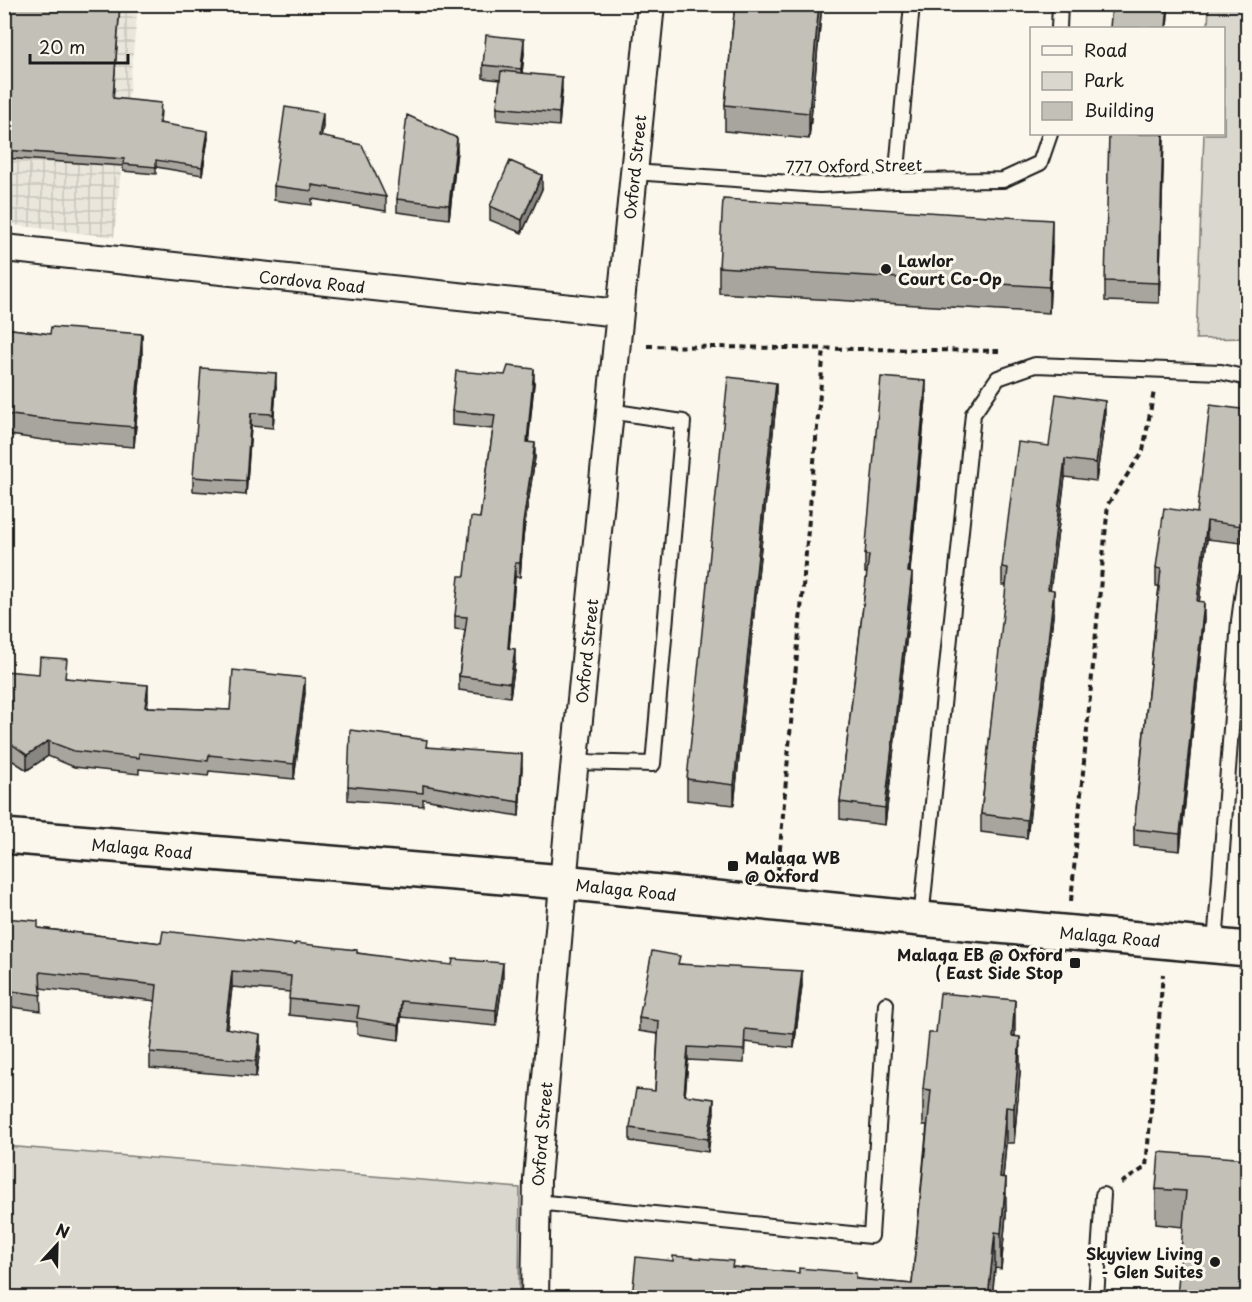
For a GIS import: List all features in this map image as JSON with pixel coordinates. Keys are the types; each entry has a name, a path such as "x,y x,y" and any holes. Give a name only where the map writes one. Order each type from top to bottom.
{"street":[{"name":"Oxford Street","path":"536,1298 537,1179 563,882 651,4"},
{"name":"Cordova Road","path":"4,248 619,314"},
{"name":"Malaga Road","path":"4,836 563,882 921,919 1248,949"}],"lane":[{"path":"896,181 912,4"},
{"path":"1059,27 1060,4"},
{"name":"777 Oxford Street","path":"633,172 820,185 896,181 1003,180 1040,163 1050,135"},
{"path":"921,919 973,414 998,378 1035,365 1221,372 1248,378"},
{"path":"575,762 653,764 683,422 609,411"},
{"path":"1215,945 1239,621 1244,583 1248,574"},
{"path":"536,1202 871,1236 886,1004"},
{"path":"1096,1298 1103,1195"}],"path":[{"path":"616,346 1000,351"},
{"path":"775,904 824,348"},
{"path":"1068,932 1108,504 1143,451 1158,370"},
{"path":"1103,1195 1146,1167 1166,940"}],"shaded area":[{"path":"5,5 138,5 114,237 5,224"}],"green space":[{"path":"1209,5 1247,5 1247,338 1196,339 1204,135 1225,135 1225,27 1208,27"},
{"path":"5,1146 520,1188 519,1297 5,1297"}],"building":[{"path":"4,4 120,4 113,98 161,103 159,123 208,131 202,167 156,160 156,167 123,164 124,159 4,150"},
{"path":"735,4 819,4 809,113 725,105"},
{"path":"1112,4 1168,4 1166,27 1110,27"},
{"path":"486,35 524,39 521,69 483,65"},
{"path":"501,71 562,77 559,113 497,107"},
{"path":"285,107 323,113 319,136 362,145 386,197 312,185 312,191 274,186"},
{"path":"407,115 457,138 449,205 397,199"},
{"path":"1109,135 1163,135 1159,283 1105,281"},
{"path":"510,161 542,175 522,220 490,206"},
{"name":"Lawlor Court Co-Op","path":"723,199 1052,220 1049,287 719,267"},
{"path":"51,327 142,334 134,427 4,414 4,328 50,334"},
{"path":"508,366 534,369 527,442 535,443 523,523 520,563 515,563 508,648 515,649 510,683 459,676 467,617 455,616 459,576 465,576 471,517 480,518 495,415 452,411 456,371 505,375"},
{"path":"201,368 276,373 273,414 251,413 246,481 193,477"},
{"path":"728,377 776,383 734,785 687,779"},
{"path":"881,377 926,381 908,572 912,573 885,808 840,802 869,555 865,555"},
{"path":"1056,394 1105,401 1096,463 1065,459 1048,589 1054,590 1027,820 981,814 1008,568 1002,567 1018,442 1049,446"},
{"path":"1210,405 1248,410 1248,484 1242,526 1207,521 1197,601 1204,602 1180,834 1134,829 1161,569 1156,568 1164,508 1197,513"},
{"path":"40,657 67,659 65,678 148,685 145,707 230,710 233,670 305,678 294,764 209,755 208,761 139,753 139,758 74,751 48,741 27,755 13,745 4,744 4,671 39,674"},
{"path":"350,730 427,740 426,747 522,754 519,802 423,785 423,793 348,786"},
{"path":"4,918 38,921 38,928 161,943 163,931 357,950 357,953 452,965 453,959 503,963 496,1010 401,1001 399,1025 357,1018 359,1006 289,999 291,976 232,971 225,1028 260,1034 256,1061 150,1052 157,985 40,972 41,995 4,990"},
{"path":"652,951 680,956 678,964 802,971 794,1034 745,1029 744,1050 688,1047 684,1095 714,1099 708,1139 630,1128 636,1089 655,1091 659,1021 639,1018"},
{"path":"940,993 1015,1000 1012,1036 1020,1037 1014,1108 1006,1107 1000,1177 1006,1178 1001,1233 995,1232 988,1298 632,1298 636,1257 673,1261 673,1256 733,1261 732,1267 799,1273 799,1268 856,1273 856,1279 912,1284 931,1090 923,1089 929,1033 936,1033"},
{"name":"Skyview Living - Glen Suites","path":"1159,1152 1248,1159 1248,1298 1177,1298 1186,1191 1156,1189"}],"place":[{"name":"Lawlor Court Co-Op","path":"886,269"},
{"name":"Malaga WB @ Oxford","path":"733,866"},
{"name":"Malaga EB @ Oxford ( East Side Stop","path":"1075,963"},
{"name":"Skyview Living - Glen Suites","path":"1215,1262"}]}
